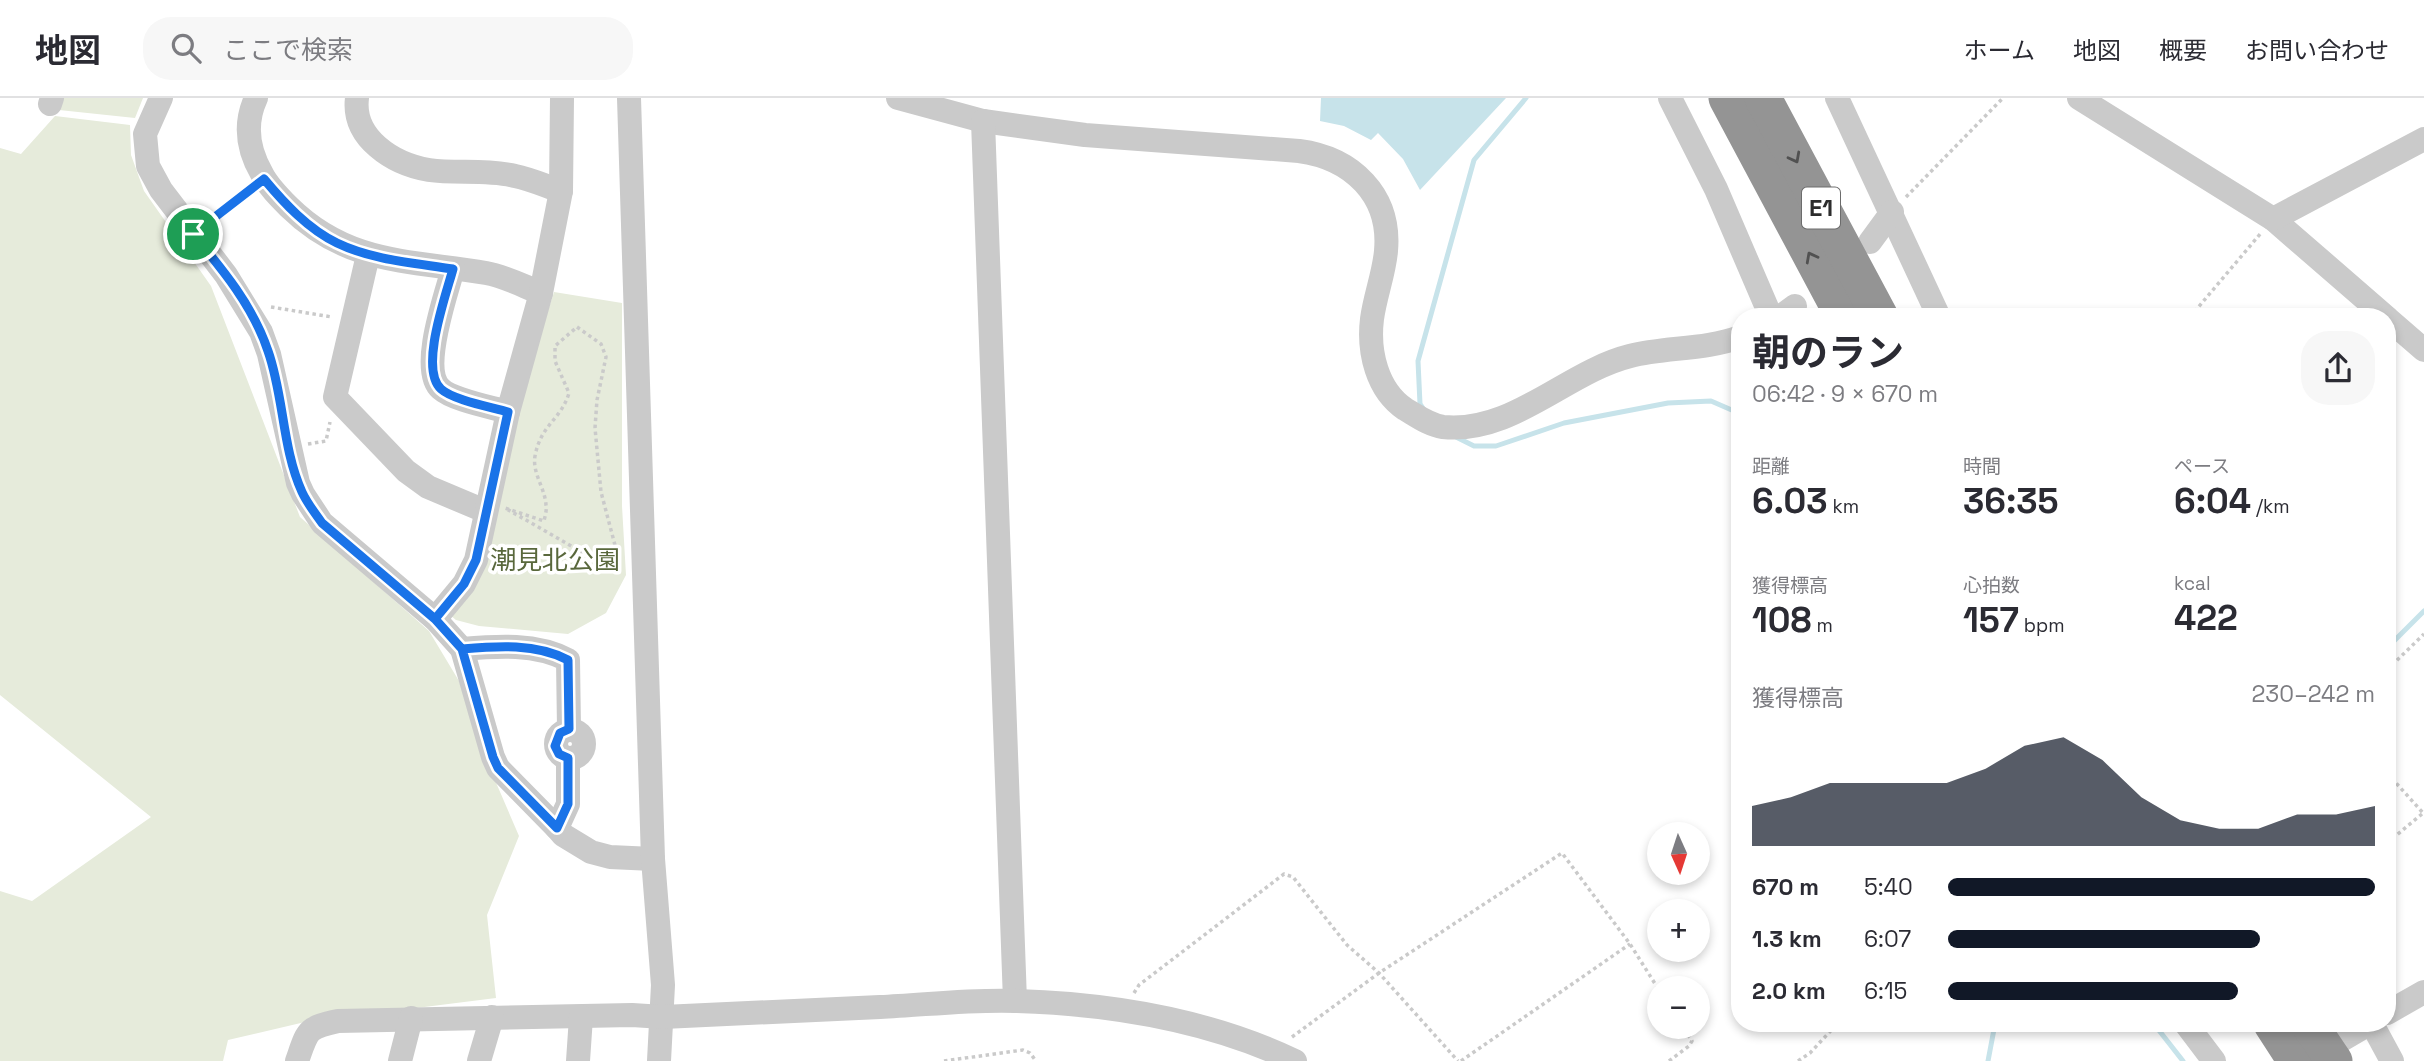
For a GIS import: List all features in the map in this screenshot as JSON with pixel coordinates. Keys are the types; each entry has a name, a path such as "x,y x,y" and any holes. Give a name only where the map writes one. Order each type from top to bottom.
{"highway":[{"name":"E1","path":"1727,98 1839,308"},
{"name":"E1","path":"1763,98 1875,308"},
{"path":"2277,1032 2296,1061"}],"street":[{"path":"160,98 145,134 148,166 161,190 245,302 261,332 270,354 289,448 303,494 322,523 435,619 462,649 498,768 563,835 591,852 610,857 653,859"},
{"path":"256,98 250,111 250,147 264,179 297,215 317,230 336,243 368,255 489,273 541,293"},
{"path":"357,98 357,112 362,130 376,147 400,160 428,170 471,170 515,176 561,191"},
{"path":"435,619 464,584 495,509 508,412 541,293 561,191 562,98"},
{"path":"629,98 653,859 663,985 660,1061"},
{"path":"898,98 983,121 1085,135 1308,152 1335,160 1367,183 1378,203 1385,225 1386,250 1372,319 1374,363 1395,402 1427,422 1443,427 1487,423 1508,416 1589,373 1629,356 1731,339"},
{"path":"1670,98 1716,189 1767,308"},
{"path":"1837,98 1936,308"},
{"path":"2079,98 2273,219 2376,308"},
{"path":"983,121 1015,1001"},
{"path":"2273,219 2424,139"},
{"path":"1870,242 1892,212"},
{"path":"368,255 335,397 405,471 428,487 495,509"},
{"path":"453,269 434,347 434,381 442,391 508,412"},
{"path":"2396,326 2424,350"},
{"path":"462,649 523,647 568,660 569,729 560,733 555,741 556,750 568,758 568,804 557,828"},
{"path":"2396,1008 2424,992"},
{"path":"297,1061 307,1034 314,1027 338,1021 632,1015 663,1017 1015,1001 1122,1010 1213,1029 1284,1056"},
{"path":"480,1061 492,1017"},
{"path":"578,1061 581,1017"},
{"path":"400,1061 411,1018"},
{"path":"2192,1032 2214,1061"},
{"path":"2328,1042 2351,1032"},
{"path":"2375,1032 2392,1061"}],"path":[{"path":"1892,212 2003,98"},
{"path":"193,234 264,179"},
{"path":"2198,308 2273,219"},
{"path":"245,302 353,320"},
{"path":"577,327 601,344 606,357 597,400 595,428 601,492 616,549 613,570 495,509 544,521 546,504 534,460 538,442 546,426 565,408 569,393 555,361 555,346 577,327"},
{"path":"289,448 326,441 335,397"},
{"path":"2396,661 2424,634"},
{"path":"2396,783 2424,813 2396,836"},
{"path":"1284,1056 1379,973 1562,853 1630,944 1650,976"},
{"path":"1122,1010 1139,985 1284,874 1293,877 1347,945 1379,973 1460,1061 1630,944"},
{"path":"1798,1061 1810,1053 1830,1032"},
{"path":"1668,1061 1689,1046 1691,1039"},
{"path":"944,1061 1023,1050 1030,1053 1036,1061"}],"green space":[{"path":"62,98 143,98 135,118 59,110"},
{"path":"55,116 130,125 131,155 144,191 211,286 300,517 429,631 459,681 491,771 519,836 487,915 496,998 305,1022 228,1040 223,1061 0,1061 0,891 32,901 151,817 0,695 0,148 21,154"},
{"name":"潮見北公園","path":"554,292 622,303 622,506 626,575 606,613 568,634 479,626 456,620 450,615"}],"water":[{"path":"1321,98 1506,98 1420,190 1403,159 1378,133 1371,140 1344,126 1320,121"}],"waterway":[{"path":"1424,410 1420,404 1418,361 1474,160 1526,98"},
{"path":"1454,436 1474,446 1496,446 1564,423 1668,403 1711,401 1731,410"},
{"path":"2396,639 2424,611"},
{"path":"1988,1061 1993,1032"},
{"path":"2160,1032 2183,1061"}],"route":[{"path":"193,234 245,302 261,332 270,354 298,483 309,505 322,523 435,619 462,649 498,768 557,828 568,804 568,758 559,754 555,746 557,736 569,729 568,660 523,647 462,649 435,619 464,584 476,560 508,412 442,391 434,381 434,347 453,269 368,255 336,243 297,215 264,179 193,234"}]}
